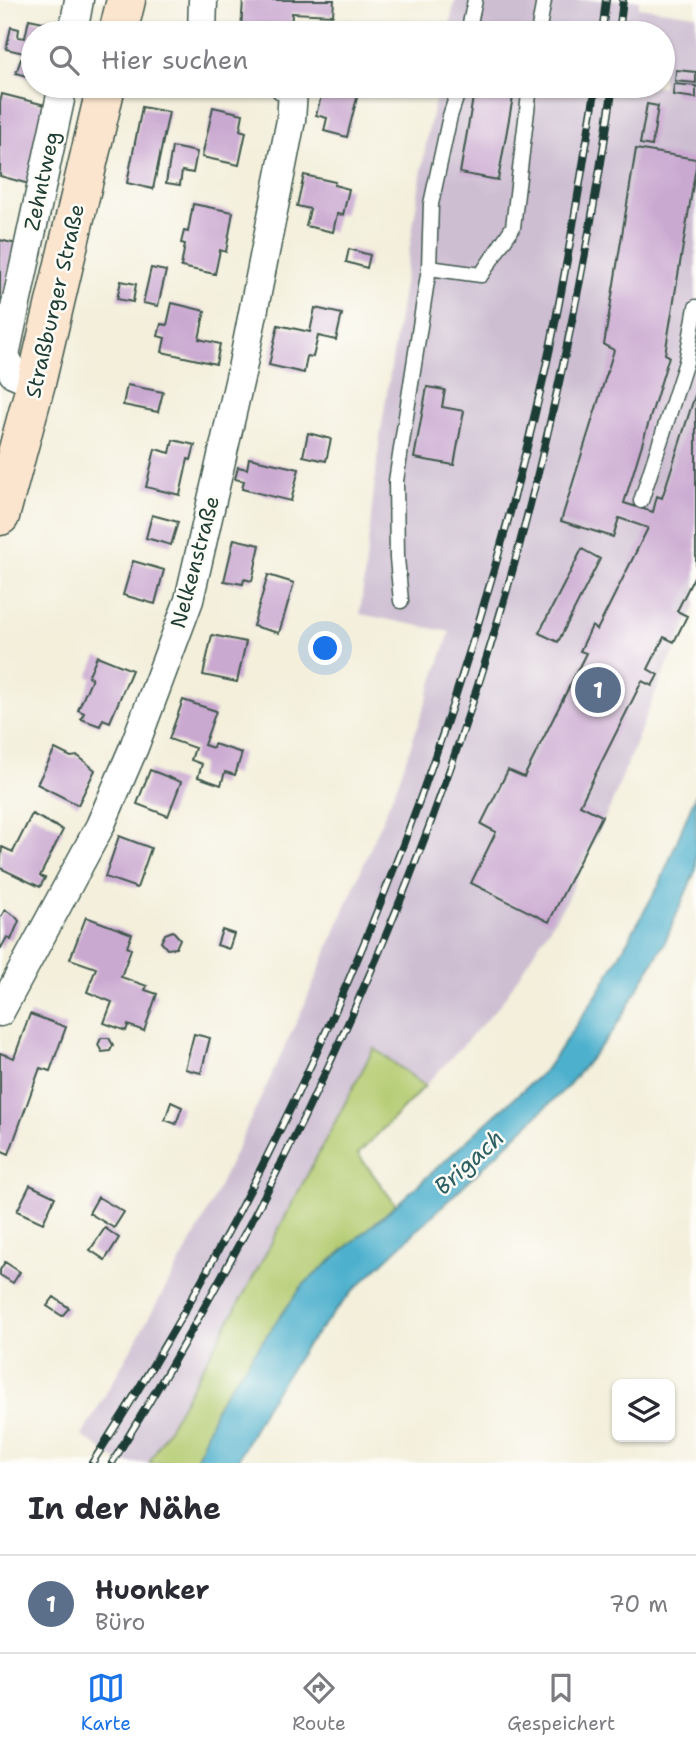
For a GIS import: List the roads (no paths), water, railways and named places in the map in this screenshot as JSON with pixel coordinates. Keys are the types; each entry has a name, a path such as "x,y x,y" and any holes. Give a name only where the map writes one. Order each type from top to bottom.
{"main road":[{"path":"121,21 126,0"},
{"name":"Straßburger Straße","path":"0,516 36,383 103,98"}],"street":[{"path":"75,21 79,0"},
{"path":"202,21 203,0"},
{"name":"Zehntweg","path":"36,383 13,373 5,355 59,98"},
{"name":"Nelkenstraße","path":"0,1012 100,826 134,747 188,600 239,381 291,120 293,98"}],"lane":[{"path":"471,21 475,0"},
{"path":"540,21 544,0"},
{"path":"401,601 397,558 396,481 429,268 431,204 456,98"},
{"path":"429,268 481,275 513,227 529,98"},
{"path":"641,501 686,362 696,307"}],"water":[{"name":"Brigach","path":"696,794 696,869 664,944 614,1030 567,1087 350,1294 306,1346 265,1407 236,1463 195,1463 218,1403 303,1285 546,1069 600,990 660,883"}],"railway":[{"path":"603,21 606,0"},
{"path":"620,21 623,0"},
{"path":"92,1463 170,1337 241,1207 307,1074 366,937 420,798 468,658 509,515 545,371 594,98"},
{"path":"112,1463 171,1366 279,1168 375,963 456,752 511,575 547,437 577,297 611,98"}],"place":[{"name":"Huonker","path":"598,690"}]}
